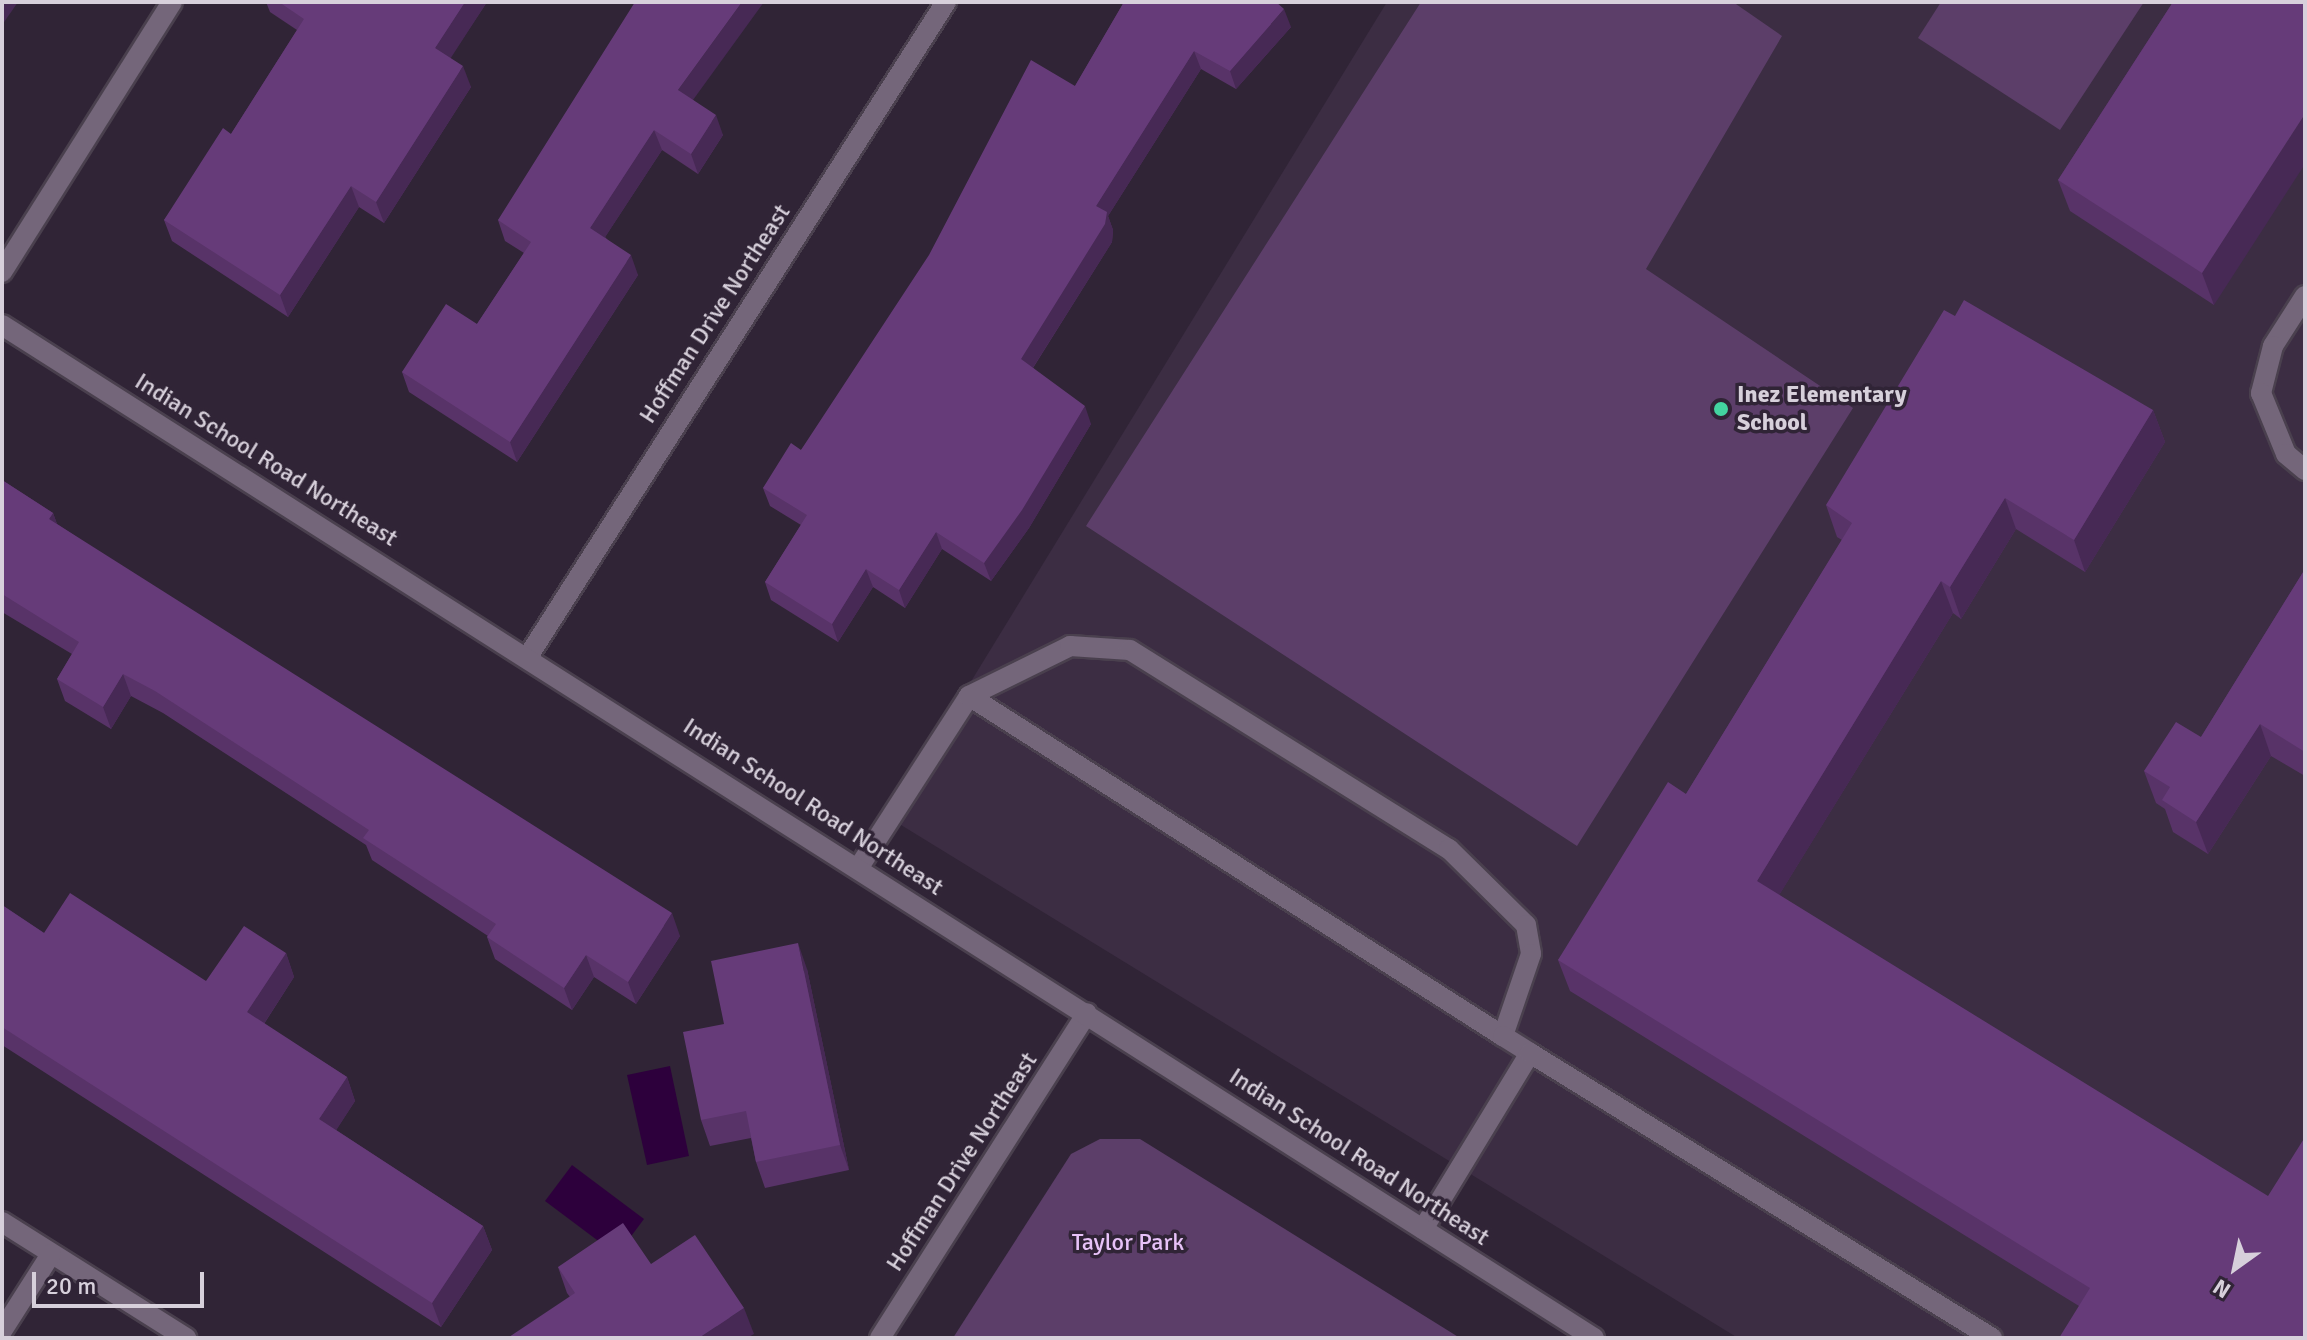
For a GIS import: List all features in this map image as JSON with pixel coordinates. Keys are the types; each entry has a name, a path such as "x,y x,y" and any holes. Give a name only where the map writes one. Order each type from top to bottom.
{"street":[{"path":"2,272 172,2"},
{"name":"Hoffman Drive Northeast","path":"529,655 946,2"},
{"path":"2305,296 2273,346 2261,393 2286,454 2305,470"},
{"name":"Indian School Road Northeast","path":"2,325 529,655 1594,1338"},
{"path":"859,867 969,696 1070,646 1130,650 1449,849 1526,925 1531,954 1503,1036"},
{"path":"969,696 1530,1053 1992,1338"},
{"name":"Hoffman Drive Northeast","path":"880,1338 1087,1013"},
{"path":"1423,1229 1530,1053"},
{"path":"2,1222 186,1338"},
{"path":"2,1331 51,1254"}],"shaded area":[{"name":"Inez Elementary School","path":"1387,2 2305,2 2305,1338 1738,1338 888,817"},
{"path":"670,1066 689,1156 647,1165 627,1075"},
{"path":"572,1165 644,1219 617,1255 545,1201"}],"green space":[{"path":"1421,2 1733,2 1782,36 1646,269 1853,408 1577,846 1086,526"},
{"path":"1941,2 2144,2 2060,130 1918,38"},
{"name":"Taylor Park","path":"1100,1139 1140,1139 1460,1338 953,1338 1071,1154"}],"building":[{"path":"279,2 465,2 435,48 463,66 376,202 351,186 280,295 164,220 223,128 231,134 304,19"},
{"path":"635,2 742,2 678,90 716,115 691,154 654,130 590,228 631,255 510,442 402,372 446,304 477,324 531,242 498,220"},
{"path":"1124,2 1276,2 1284,9 1230,71 1194,51 1096,206 1107,212 1105,224 1021,359 1085,406 1022,510 984,563 936,532 899,590 866,569 832,624 765,582 807,515 763,488 791,443 801,450 929,255 1031,60 1075,86"},
{"path":"2173,2 2305,2 2305,114 2202,273 2058,180"},
{"path":"1964,300 2153,410 2074,540 2005,498 1950,587 1941,581 1757,881 2268,1196 2305,1137 2305,1338 2059,1338 2090,1288 1558,960 1668,782 1686,794 1852,523 1826,505 1944,310 1955,316"},
{"path":"2,480 53,513 49,519 672,913 628,982 586,955 564,988 487,937 496,924 363,838 369,830 155,691 123,674 103,707 57,679 79,642 2,594"},
{"path":"2305,569 2305,752 2260,724 2196,822 2162,800 2170,787 2144,771 2176,722 2201,737"},
{"path":"70,893 206,981 244,926 286,953 247,1012 347,1077 319,1119 483,1226 432,1303 2,1027 2,905 44,933"},
{"path":"798,943 840,1145 756,1162 746,1111 701,1120 683,1032 724,1024 711,961"},
{"path":"623,1223 651,1264 695,1235 744,1308 699,1338 510,1338 575,1293 558,1267"}],"place":[{"name":"Inez Elementary School","path":"1721,409"}]}
